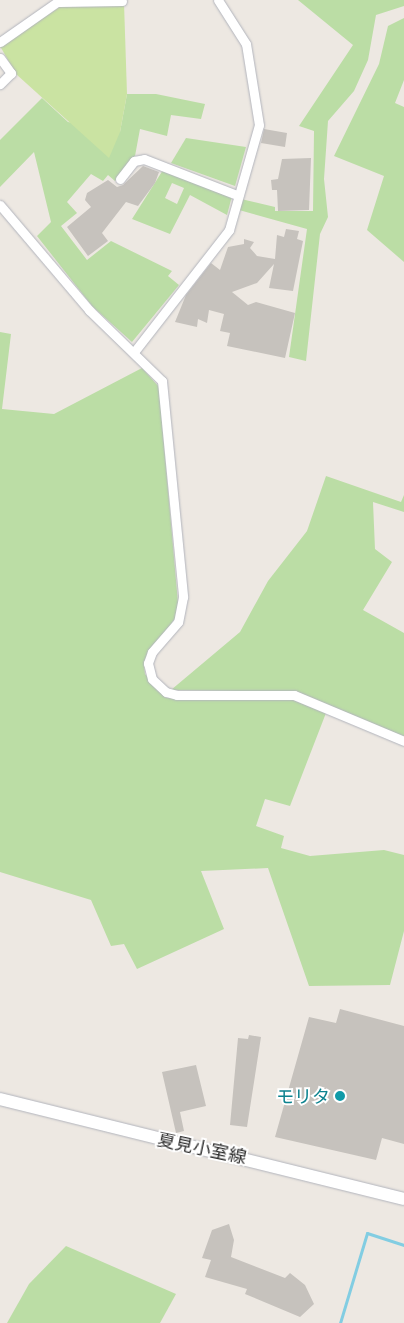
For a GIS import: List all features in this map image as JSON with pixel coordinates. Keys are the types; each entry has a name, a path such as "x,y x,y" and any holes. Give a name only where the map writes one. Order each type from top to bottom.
{"main road":[{"name":"夏見小室線","path":"1,1103 404,1199"}],"street":[{"path":"134,352 230,230 237,195 259,125 246,44 218,0"},
{"path":"0,42 59,1 122,1"},
{"path":"0,58 11,73 0,84"},
{"path":"120,178 134,161 144,158 237,195"},
{"path":"0,205 89,310 134,352 162,382 183,597 178,622 152,652 148,663 152,680 166,692 177,695 294,695 404,741"}],"green space":[{"path":"298,0 404,0 404,6 376,15 368,60 354,91 328,121 324,179 328,217 320,234 306,361 289,357 307,229 239,210 241,199 275,207 275,211 313,211 314,131 299,126 353,45"},
{"path":"124,3 127,94 120,132 109,158 16,74 0,46 63,5"},
{"path":"404,18 404,80 395,103 404,107 404,262 367,230 384,176 334,156 379,64 388,26"},
{"path":"127,94 156,94 205,104 201,119 171,115 167,136 140,129 135,156 115,181 108,175 103,181 91,174 67,202 77,213 61,226 87,260 111,241 172,271 168,276 179,285 132,342 92,306 37,236 51,222 34,152 0,187 0,140 42,98 68,122 120,132"},
{"path":"186,138 246,147 235,186 171,163"},
{"path":"163,170 232,196 227,215 190,195 170,234 132,219","holes":["172,183 184,188 177,204 165,198"]},
{"path":"0,332 11,334 2,409 54,414 142,368 159,387 178,603 175,618 144,665 145,674 166,698 293,700 326,713 290,806 265,799 256,826 284,836 281,848 310,856 384,850 404,855 404,931 390,985 309,986 268,868 201,871 224,929 137,969 124,944 111,946 91,900 0,872"},
{"path":"326,476 401,502 404,495 404,512 373,502 375,549 392,562 363,610 404,633 404,737 297,692 171,690 240,632 268,581 307,531"},
{"path":"66,1246 176,1294 160,1323 7,1323 29,1284"}],"building":[{"path":"264,129 287,133 285,147 261,143"},
{"path":"311,158 309,210 278,211 277,190 272,190 271,180 278,179 282,159"},
{"path":"143,166 159,172 155,183 138,206 126,202 102,233 108,241 88,256 67,227 91,207 85,200 87,193 108,180 117,187 123,185"},
{"path":"286,229 299,231 297,239 303,241 293,291 269,288 274,264 257,283 232,292 248,305 256,302 295,313 285,358 227,346 230,333 220,331 224,314 209,310 207,323 198,319 197,327 175,322 186,295 211,263 220,270 228,247 244,244 244,239 254,242 250,248 257,256 275,259 277,235 284,237"},
{"name":"モリタ","path":"340,1009 404,1026 404,1144 382,1138 376,1160 275,1137 309,1017 336,1023"},
{"path":"249,1035 261,1037 247,1127 230,1125 238,1038 248,1039"},
{"path":"196,1065 206,1106 180,1112 184,1131 176,1133 162,1072"},
{"path":"229,1224 234,1240 231,1257 285,1278 290,1273 305,1285 314,1304 300,1317 245,1294 247,1289 205,1277 211,1260 202,1258 212,1230"}],"waterway":[{"path":"340,1323 367,1233 404,1245"}],"place":[{"name":"モリタ","path":"340,1096"}]}
